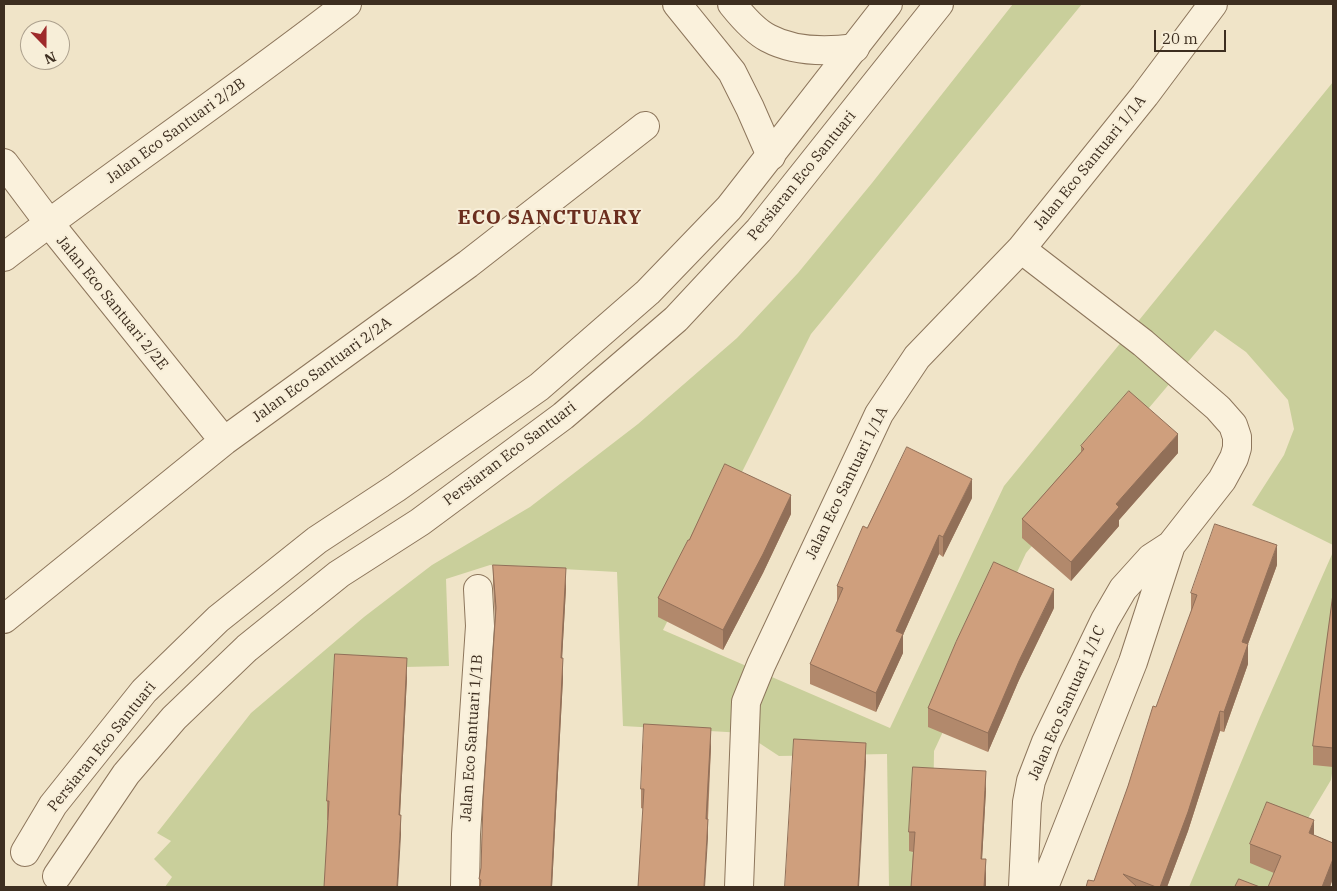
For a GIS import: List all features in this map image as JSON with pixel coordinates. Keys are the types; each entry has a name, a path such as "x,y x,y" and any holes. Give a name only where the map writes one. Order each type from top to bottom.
{"street":[{"name":"Jalan Eco Santuari 2/2B","path":"4,257 347,4"},
{"path":"678,4 732,72 771,156"},
{"name":"Persiaran Eco Santuari","path":"888,4 730,208 648,292 540,387 396,488 317,540 218,619 144,691 53,805 14,850 43,861 59,882 126,774 174,718 247,648 339,574 420,522 563,416 676,319 760,230 939,4"},
{"name":"Jalan Eco Santuari 1/1A","path":"739,887 746,702 761,665 878,414 917,357 1021,249 1145,95 1213,4"},
{"path":"707,41 736,9 766,38 784,45 807,50 855,48"},
{"name":"Jalan Eco Santuari 2/2A","path":"4,619 224,441 468,264 644,126"},
{"name":"Jalan Eco Santuari 2/2E","path":"4,163 49,223 224,441"},
{"path":"1021,249 1144,343 1218,408 1233,425 1237,437 1234,458 1222,480 1171,545 1133,662 1044,887"},
{"name":"Jalan Eco Santuari 1/1C","path":"1023,887 1026,802 1031,780 1046,742 1105,620 1123,590 1151,558 1171,545"},
{"name":"Jalan Eco Santuari 1/1B","path":"464,887 480,626 478,589"}],"green space":[{"path":"1013,4 1082,4 811,334 663,630 890,728 1004,486 1333,82 1333,545 1252,505 1284,455 1294,429 1288,400 1246,352 1215,330 1026,553 934,751 932,887 889,887 887,754 779,756 744,733 623,726 617,572 490,565 446,579 449,666 359,668 354,887 165,887 172,877 154,859 171,841 157,833 251,713 364,617 432,565 530,507 638,424 737,338 798,273 872,183"},
{"path":"1333,552 1333,767 1331,780 1301,830 1272,887 1189,887 1260,717"}],"building":[{"path":"1129,391 1178,434 1116,504 1119,507 1071,562 1022,519 1084,449 1081,446"},
{"path":"907,447 972,479 943,537 939,535 896,631 903,634 876,693 810,664 843,588 837,586 863,526 867,528"},
{"path":"725,464 791,495 763,554 723,630 658,598 689,540"},
{"path":"1215,524 1277,545 1242,642 1248,644 1224,712 1220,711 1188,812 1160,887 1123,874 1137,887 1086,887 1088,880 1094,881 1128,786 1153,706 1156,707 1197,595 1191,593"},
{"path":"994,562 1054,589 1019,661 988,733 928,708 956,642"},
{"path":"493,565 566,568 551,887 480,887 483,801 496,608"},
{"path":"1333,594 1333,748 1313,746"},
{"path":"335,654 407,658 397,887 324,887"},
{"path":"644,724 711,728 704,887 638,887 644,789 641,789"},
{"path":"794,739 866,743 858,887 785,887"},
{"path":"913,767 986,771 981,859 986,859 984,887 911,887 915,832 909,832"},
{"path":"1267,802 1314,820 1309,833 1333,843 1333,859 1322,887 1268,887 1281,856 1250,844"},
{"path":"1239,879 1260,887 1235,887"}],"district":[{"name":"ECO SANCTUARY","path":"550,218"}]}
